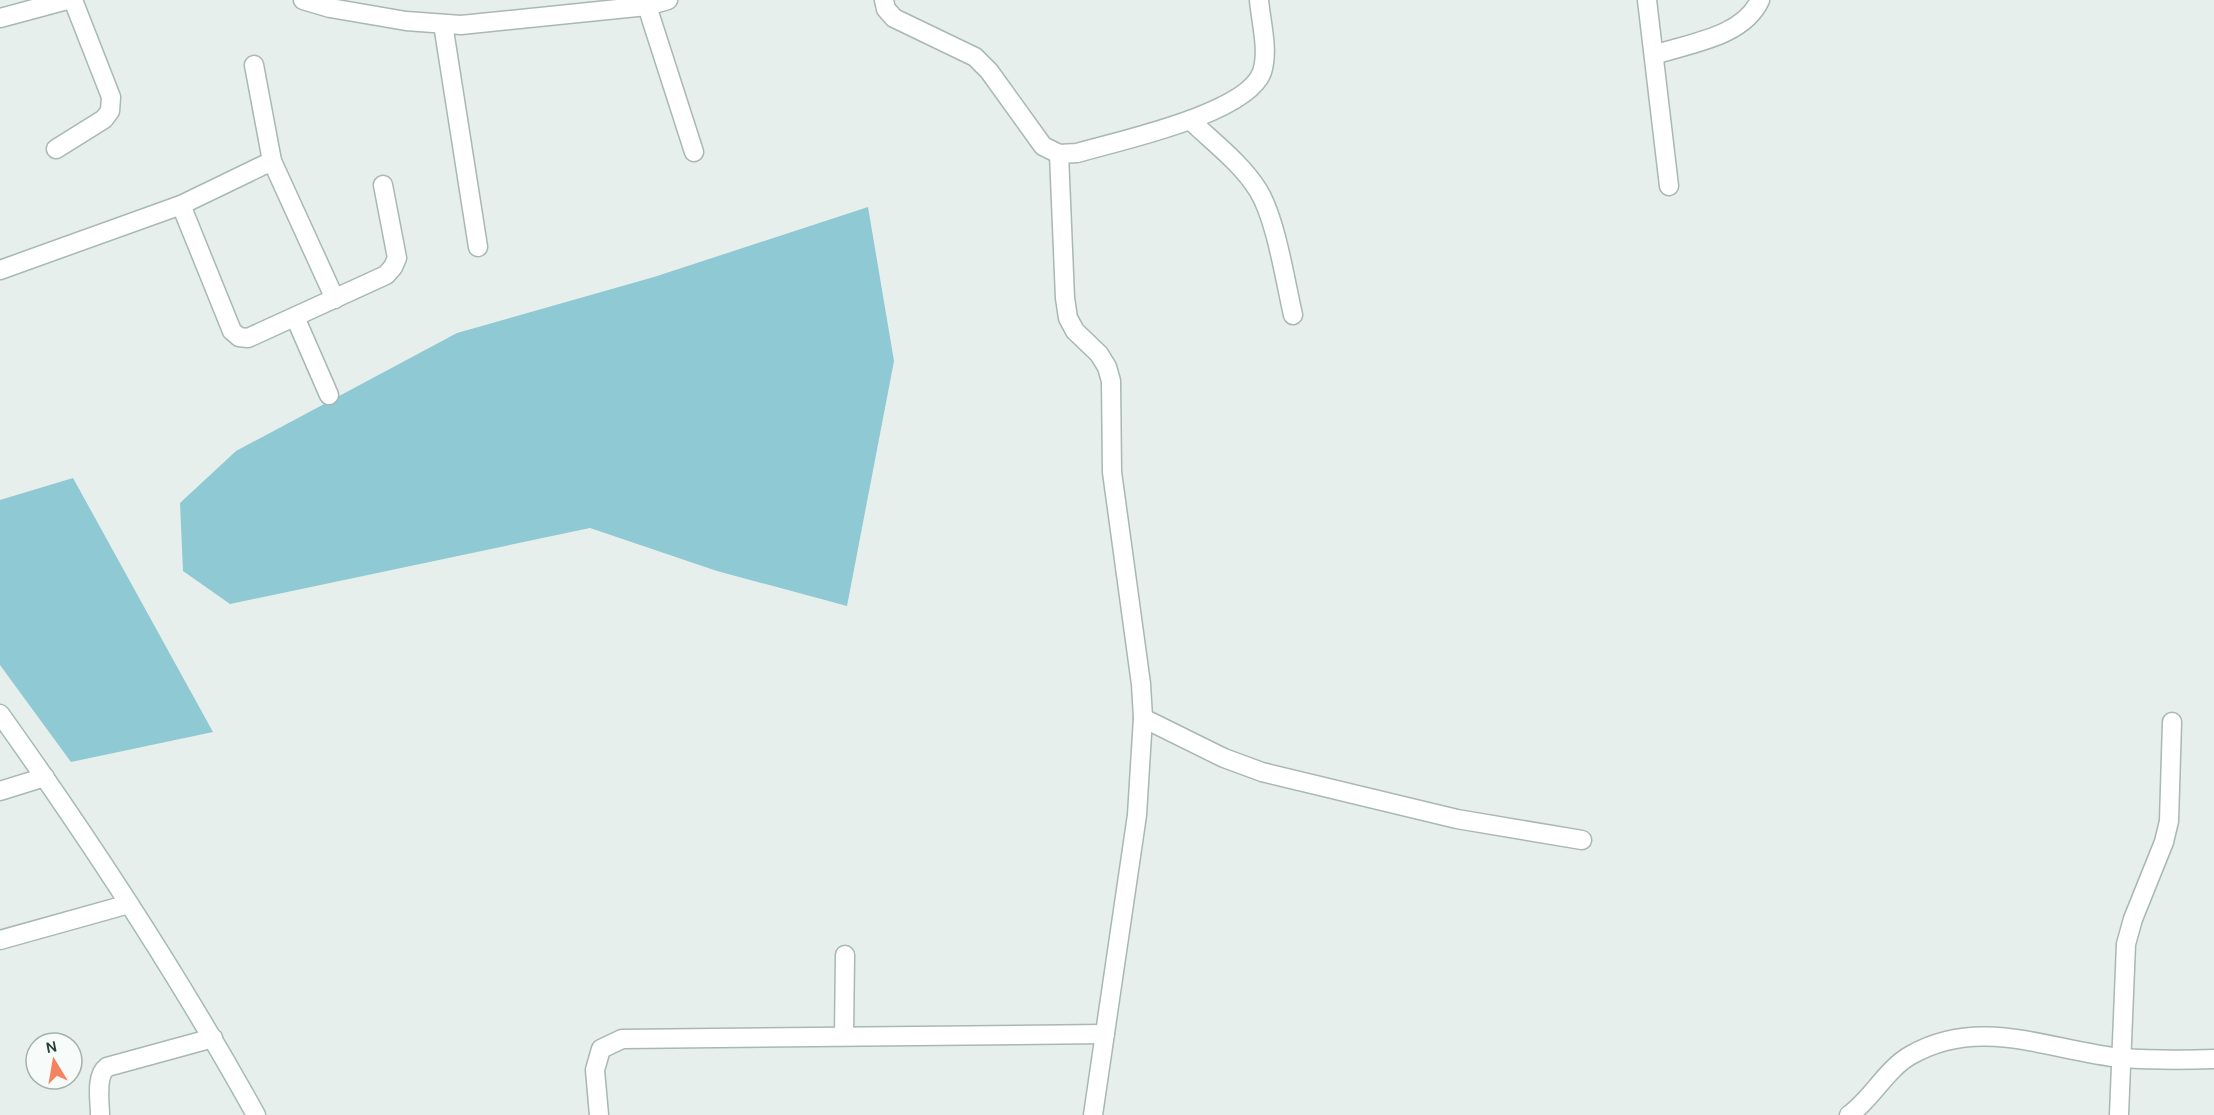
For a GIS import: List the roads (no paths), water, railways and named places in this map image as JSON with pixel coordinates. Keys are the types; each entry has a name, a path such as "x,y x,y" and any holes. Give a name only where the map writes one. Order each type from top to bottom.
{"street":[{"path":"7,11 67,0"},
{"path":"56,149 104,119 110,111 111,97 73,0"},
{"path":"303,0 330,8 406,21 461,25 597,5 647,6 668,0"},
{"path":"884,0 886,9 894,18 975,57 989,71 1043,146 1059,154 1077,153 1190,120 1223,106 1250,90 1261,75 1266,58 1259,0"},
{"path":"1647,0 1670,186"},
{"path":"1654,55 1731,30 1743,23 1755,11 1760,0"},
{"path":"647,6 694,152"},
{"path":"443,24 478,247"},
{"path":"254,65 272,162 335,298"},
{"path":"1190,120 1242,169 1259,191 1272,226 1293,315"},
{"path":"1059,154 1065,298 1068,318 1075,331 1099,354 1112,381 1112,472 1141,684 1143,718 1137,815 1093,1115"},
{"path":"0,270 181,205 272,162"},
{"path":"181,205 232,331 239,338 248,338 386,275 393,267 396,258 383,185"},
{"path":"295,316 329,395"},
{"path":"0,714 129,903 213,1038 256,1115"},
{"path":"1143,718 1224,758 1262,772 1457,819 1582,840"},
{"path":"2119,1115 2126,944 2133,919 2164,842 2169,821 2172,722"},
{"path":"0,791 45,777"},
{"path":"0,940 129,903"},
{"path":"844,1036 845,955"},
{"path":"599,1115 595,1070 601,1049 622,1039 1105,1034"},
{"path":"1849,1115 1909,1056 1935,1043 1968,1036 2018,1037 2121,1058 2214,1059"},
{"path":"100,1115 100,1078 102,1071 107,1067 213,1038"}],"water":[{"path":"868,207 894,361 847,606 717,571 590,528 230,604 183,571 180,503 236,451 457,333 654,277"},
{"path":"73,478 213,732 71,762 0,665 0,500"}]}
